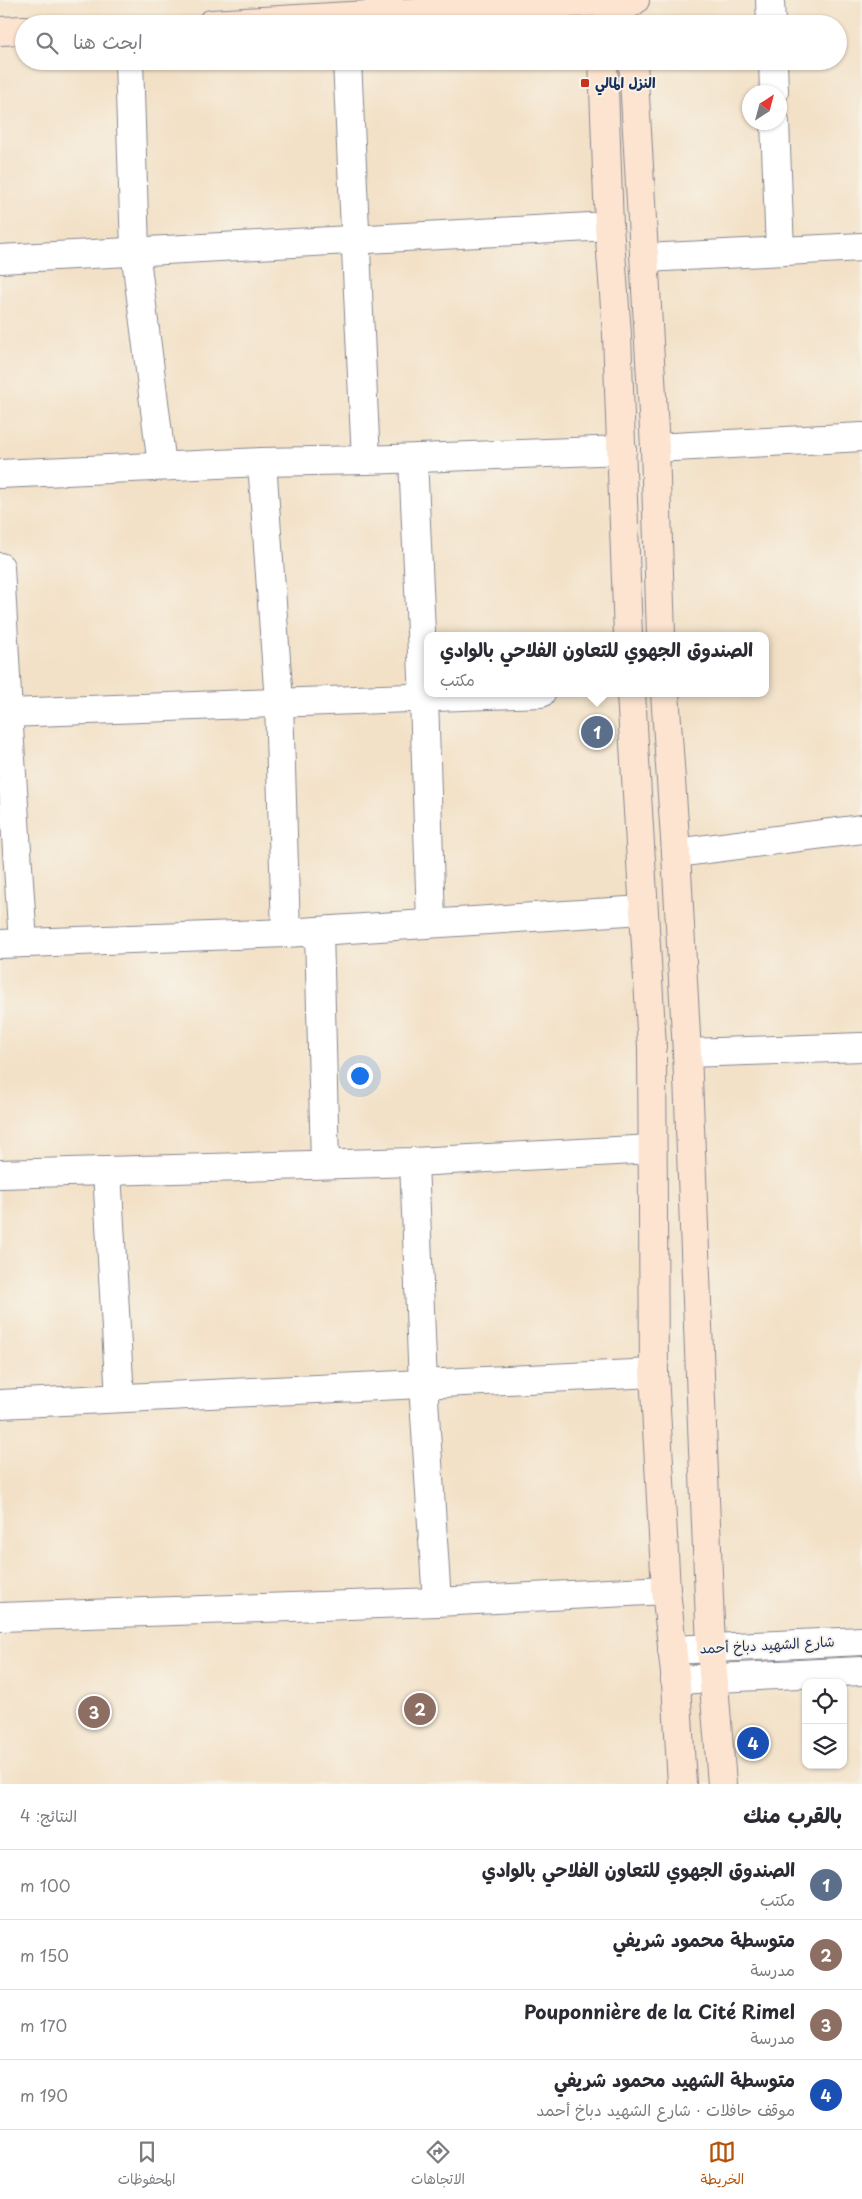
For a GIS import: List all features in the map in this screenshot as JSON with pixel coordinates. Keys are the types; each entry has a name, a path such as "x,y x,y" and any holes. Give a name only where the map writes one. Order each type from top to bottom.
{"main road":[{"path":"451,15 599,8 632,9"},
{"path":"0,31 15,30"},
{"path":"603,70 609,226 617,334 628,632"},
{"path":"634,70 655,448 662,632"},
{"path":"631,697 652,1047 654,1373 666,1590 675,1680 682,1784"},
{"path":"665,697 687,1053 710,1648 722,1784"}],"street":[{"path":"770,0 771,15"},
{"path":"129,70 135,250 162,466"},
{"path":"347,70 366,460"},
{"path":"773,70 774,85"},
{"path":"775,130 780,251"},
{"path":"0,259 135,250 609,226"},
{"path":"645,258 862,247"},
{"path":"655,448 862,437"},
{"path":"0,474 262,462 413,459 622,450"},
{"path":"413,459 424,697 431,923"},
{"path":"262,462 279,702 286,933"},
{"path":"0,567 11,944 286,933 643,910"},
{"path":"4,713 424,697"},
{"path":"676,853 862,829"},
{"path":"319,931 325,1163"},
{"path":"687,1053 862,1047"},
{"path":"0,1174 107,1172 325,1163 414,1162 652,1149"},
{"path":"414,1162 424,1384 437,1602"},
{"path":"107,1172 120,1398"},
{"path":"0,1404 654,1373"},
{"path":"0,1617 437,1602 666,1590"},
{"name":"شارع الشهيد دباخ أحمد","path":"672,1650 862,1641"},
{"path":"675,1680 862,1671"}],"place":[{"name":"النزل المالي","path":"585,83"},
{"name":"الصندوق الجهوي للتعاون الفلاحي بالوادي","path":"597,732"},
{"name":"متوسطة محمود شريفي","path":"420,1709"},
{"name":"Pouponnière de la Cité Rimel","path":"94,1712"},
{"name":"متوسطة الشهيد محمود شريفي","path":"753,1743"}]}
